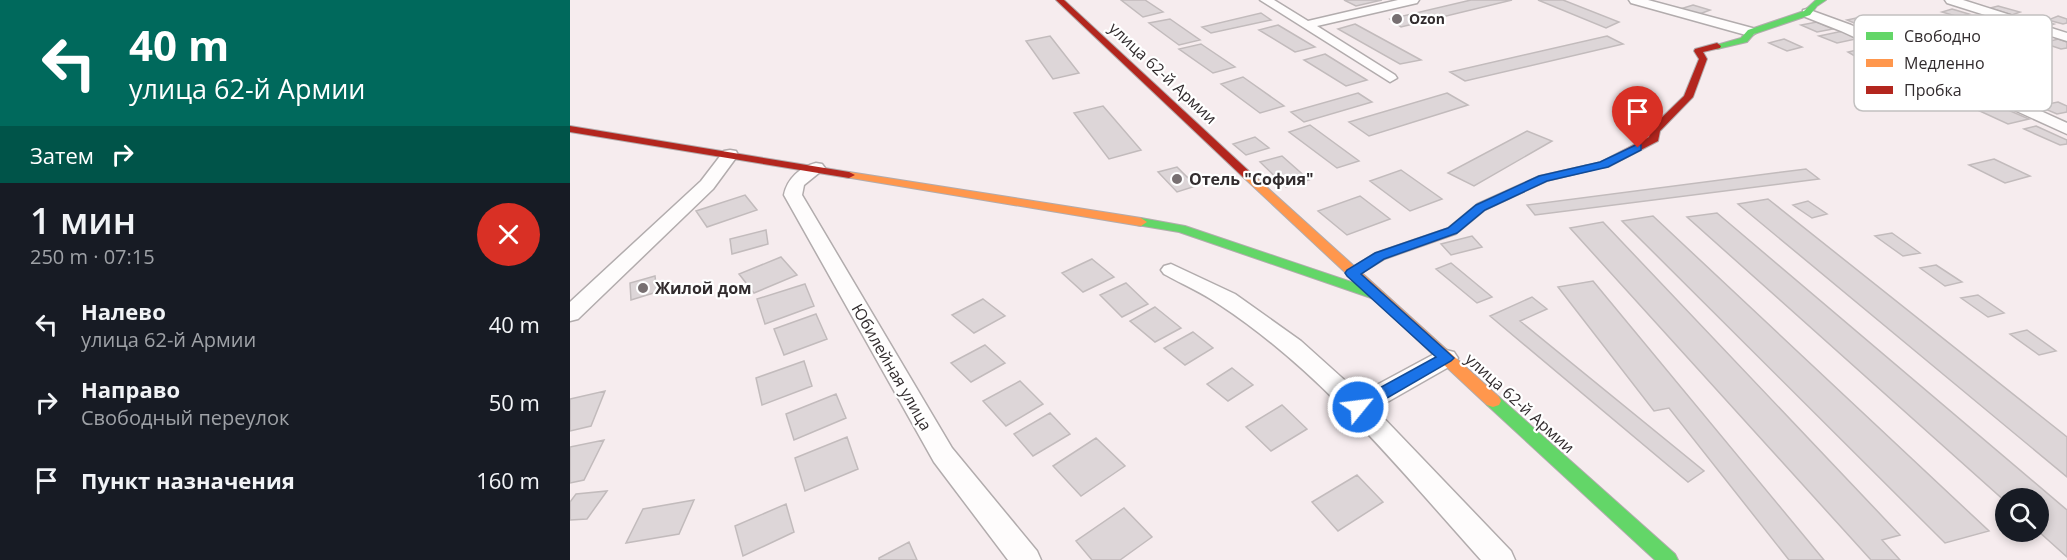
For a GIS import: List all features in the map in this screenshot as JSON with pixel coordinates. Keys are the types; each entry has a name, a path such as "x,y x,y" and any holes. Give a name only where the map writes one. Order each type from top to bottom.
{"street":[{"name":"улица 62-й Армии","path":"1060,0 1352,273 1668,560"},
{"path":"1266,0 1390,78"},
{"path":"1306,25 1413,0"},
{"path":"1635,0 1752,32"},
{"path":"1352,273 1380,256 1452,231 1480,207 1543,178 1604,165 1654,139 1655,130 1688,97 1704,59 1698,51 1744,40 1752,32 1807,14 1814,4 1822,0"},
{"path":"1951,0 1998,15"},
{"path":"1807,14 1854,32"},
{"path":"2052,32 2067,37"},
{"path":"2028,111 2067,129"},
{"path":"570,129 1181,228 1379,296"},
{"path":"574,307 707,185 730,155"},
{"name":"Юбилейная улица","path":"816,168 795,183 793,195 943,455 1026,560"},
{"path":"1171,270 1227,299 1284,340 1358,407 1500,560"},
{"path":"1358,407 1446,358"}],"building":[{"path":"1121,0 1145,0 1163,12 1143,17"},
{"path":"1344,0 1382,0 1356,6"},
{"path":"1471,0 1512,0 1401,27 1390,19"},
{"path":"1538,0 1563,0 1619,22 1606,28"},
{"path":"1693,5 1710,10 1697,15 1680,9"},
{"path":"1998,6 2020,12 2012,15 1990,8"},
{"path":"1952,9 1969,14 1952,15 1942,12"},
{"path":"1261,13 1271,20 1211,33 1202,27"},
{"path":"2058,16 2067,19 2067,23 2052,21 2052,18"},
{"path":"1170,19 1200,40 1179,45 1149,23"},
{"path":"1817,22 1833,29 1817,32 1801,25"},
{"path":"1355,24 1421,60 1400,64 1338,29"},
{"path":"1278,25 1315,47 1295,52 1259,30"},
{"path":"1843,31 1854,39 1837,43 1819,36"},
{"path":"1050,36 1079,73 1053,79 1026,41"},
{"path":"1607,36 1623,44 1465,81 1450,72"},
{"path":"1784,39 1802,47 1787,51 1769,43"},
{"path":"2058,39 2067,42 2067,48 2052,46 2052,41"},
{"path":"1201,44 1235,67 1213,73 1179,49"},
{"path":"1325,54 1367,80 1346,86 1304,60"},
{"path":"1243,77 1284,106 1260,113 1221,84"},
{"path":"1358,93 1372,102 1304,122 1291,112"},
{"path":"1447,93 1468,105 1369,136 1349,122"},
{"path":"2058,102 2067,106 2067,112 2057,114 2050,111 2052,111 2052,103"},
{"path":"1103,106 1141,150 1109,159 1074,113"},
{"path":"1980,111 2010,111 2029,119 2008,124"},
{"path":"1310,125 1359,161 1337,168 1289,132"},
{"path":"2036,126 2067,140 2067,144 2060,145 2024,129"},
{"path":"1527,131 1552,141 1474,186 1448,173"},
{"path":"1255,137 1269,148 1246,155 1233,144"},
{"path":"1282,156 1309,180 1286,187 1260,162"},
{"path":"1994,159 2030,176 2005,183 1969,165"},
{"name":"Отель \"София\"","path":"1177,167 1196,186 1177,192 1158,172"},
{"path":"1806,169 1819,179 1535,215 1527,205"},
{"path":"1401,170 1442,199 1410,211 1370,181"},
{"path":"745,195 757,210 707,227 696,211"},
{"path":"1360,196 1390,219 1347,235 1318,211"},
{"path":"1768,199 2067,437 2067,477 1738,204"},
{"path":"1808,201 1827,214 1812,218 1793,205"},
{"path":"1717,213 2041,488 1995,488 1995,492 1687,217"},
{"path":"1653,216 1989,531 1945,543 1622,221"},
{"path":"1603,222 1900,535 1882,540 1900,560 1871,560 1570,228"},
{"path":"766,230 768,244 732,254 730,239"},
{"path":"1892,233 1920,253 1903,256 1875,236"},
{"path":"1472,236 1482,247 1451,255 1441,244"},
{"path":"781,257 797,275 754,293 739,274"},
{"path":"1092,259 1114,277 1083,292 1062,273"},
{"path":"1451,263 1492,297 1477,303 1436,269"},
{"path":"1936,265 1962,282 1945,286 1920,268"},
{"name":"Жилой дом","path":"655,276 657,292 631,300 630,283"},
{"path":"1593,281 1824,560 1789,560 1669,408 1654,411 1558,287"},
{"path":"1126,283 1148,304 1122,317 1100,295"},
{"path":"805,284 814,306 765,324 757,299"},
{"path":"1978,295 2004,313 1988,317 1961,298"},
{"path":"1532,297 1547,309 1520,321 1704,471 1688,482 1490,316"},
{"path":"983,299 1005,316 974,333 952,315"},
{"path":"1155,307 1181,328 1155,342 1130,321"},
{"path":"816,314 827,339 784,355 774,329"},
{"path":"2027,330 2056,351 2039,355 2010,334"},
{"path":"1193,332 1213,348 1185,365 1164,348"},
{"path":"985,345 1005,363 971,382 951,363"},
{"path":"804,361 812,386 762,405 756,378"},
{"path":"1232,368 1253,385 1228,401 1207,384"},
{"path":"1020,381 1043,404 1006,426 983,401"},
{"path":"605,391 591,426 570,431 570,399"},
{"path":"836,394 846,418 794,440 786,414"},
{"path":"1282,405 1307,429 1271,451 1246,427"},
{"path":"1050,413 1070,434 1033,456 1014,434"},
{"path":"847,437 858,469 805,491 795,458"},
{"path":"1096,438 1125,466 1081,496 1053,466"},
{"path":"604,440 584,480 570,483 570,447"},
{"path":"1357,475 1383,502 1338,531 1312,502"},
{"path":"607,491 587,519 570,520 570,502 576,494"},
{"path":"2049,495 2067,510 2067,557 2049,541"},
{"path":"694,500 679,534 626,543 643,509"},
{"path":"786,504 794,532 743,556 735,526"},
{"path":"1124,508 1152,537 1120,560 1092,560 1076,541"},
{"path":"909,542 917,560 879,560 879,558"}],"traffic: fast":[{"path":"1717,46 1744,40 1751,32 1807,13 1814,4 1822,0"},
{"path":"1141,222 1181,229 1379,296"},
{"path":"1493,401 1668,560"}],"traffic: slow":[{"path":"1352,273 1380,256 1452,231 1481,207 1543,178 1588,168"},
{"path":"849,175 1141,222"},
{"path":"1247,175 1493,401"}],"traffic: jam":[{"path":"1060,0 1247,175"},
{"path":"1588,168 1604,165 1654,139 1655,130 1688,97 1703,59 1698,51 1717,46"},
{"path":"570,129 849,175"}],"place":[{"name":"Ozon","path":"1397,19"},
{"name":"Отель \"София\"","path":"1177,179"},
{"name":"Жилой дом","path":"643,288"}],"route":[{"path":"1358,407 1446,358 1352,273 1380,256 1452,231 1480,207 1543,178 1604,165 1638,148"}]}
